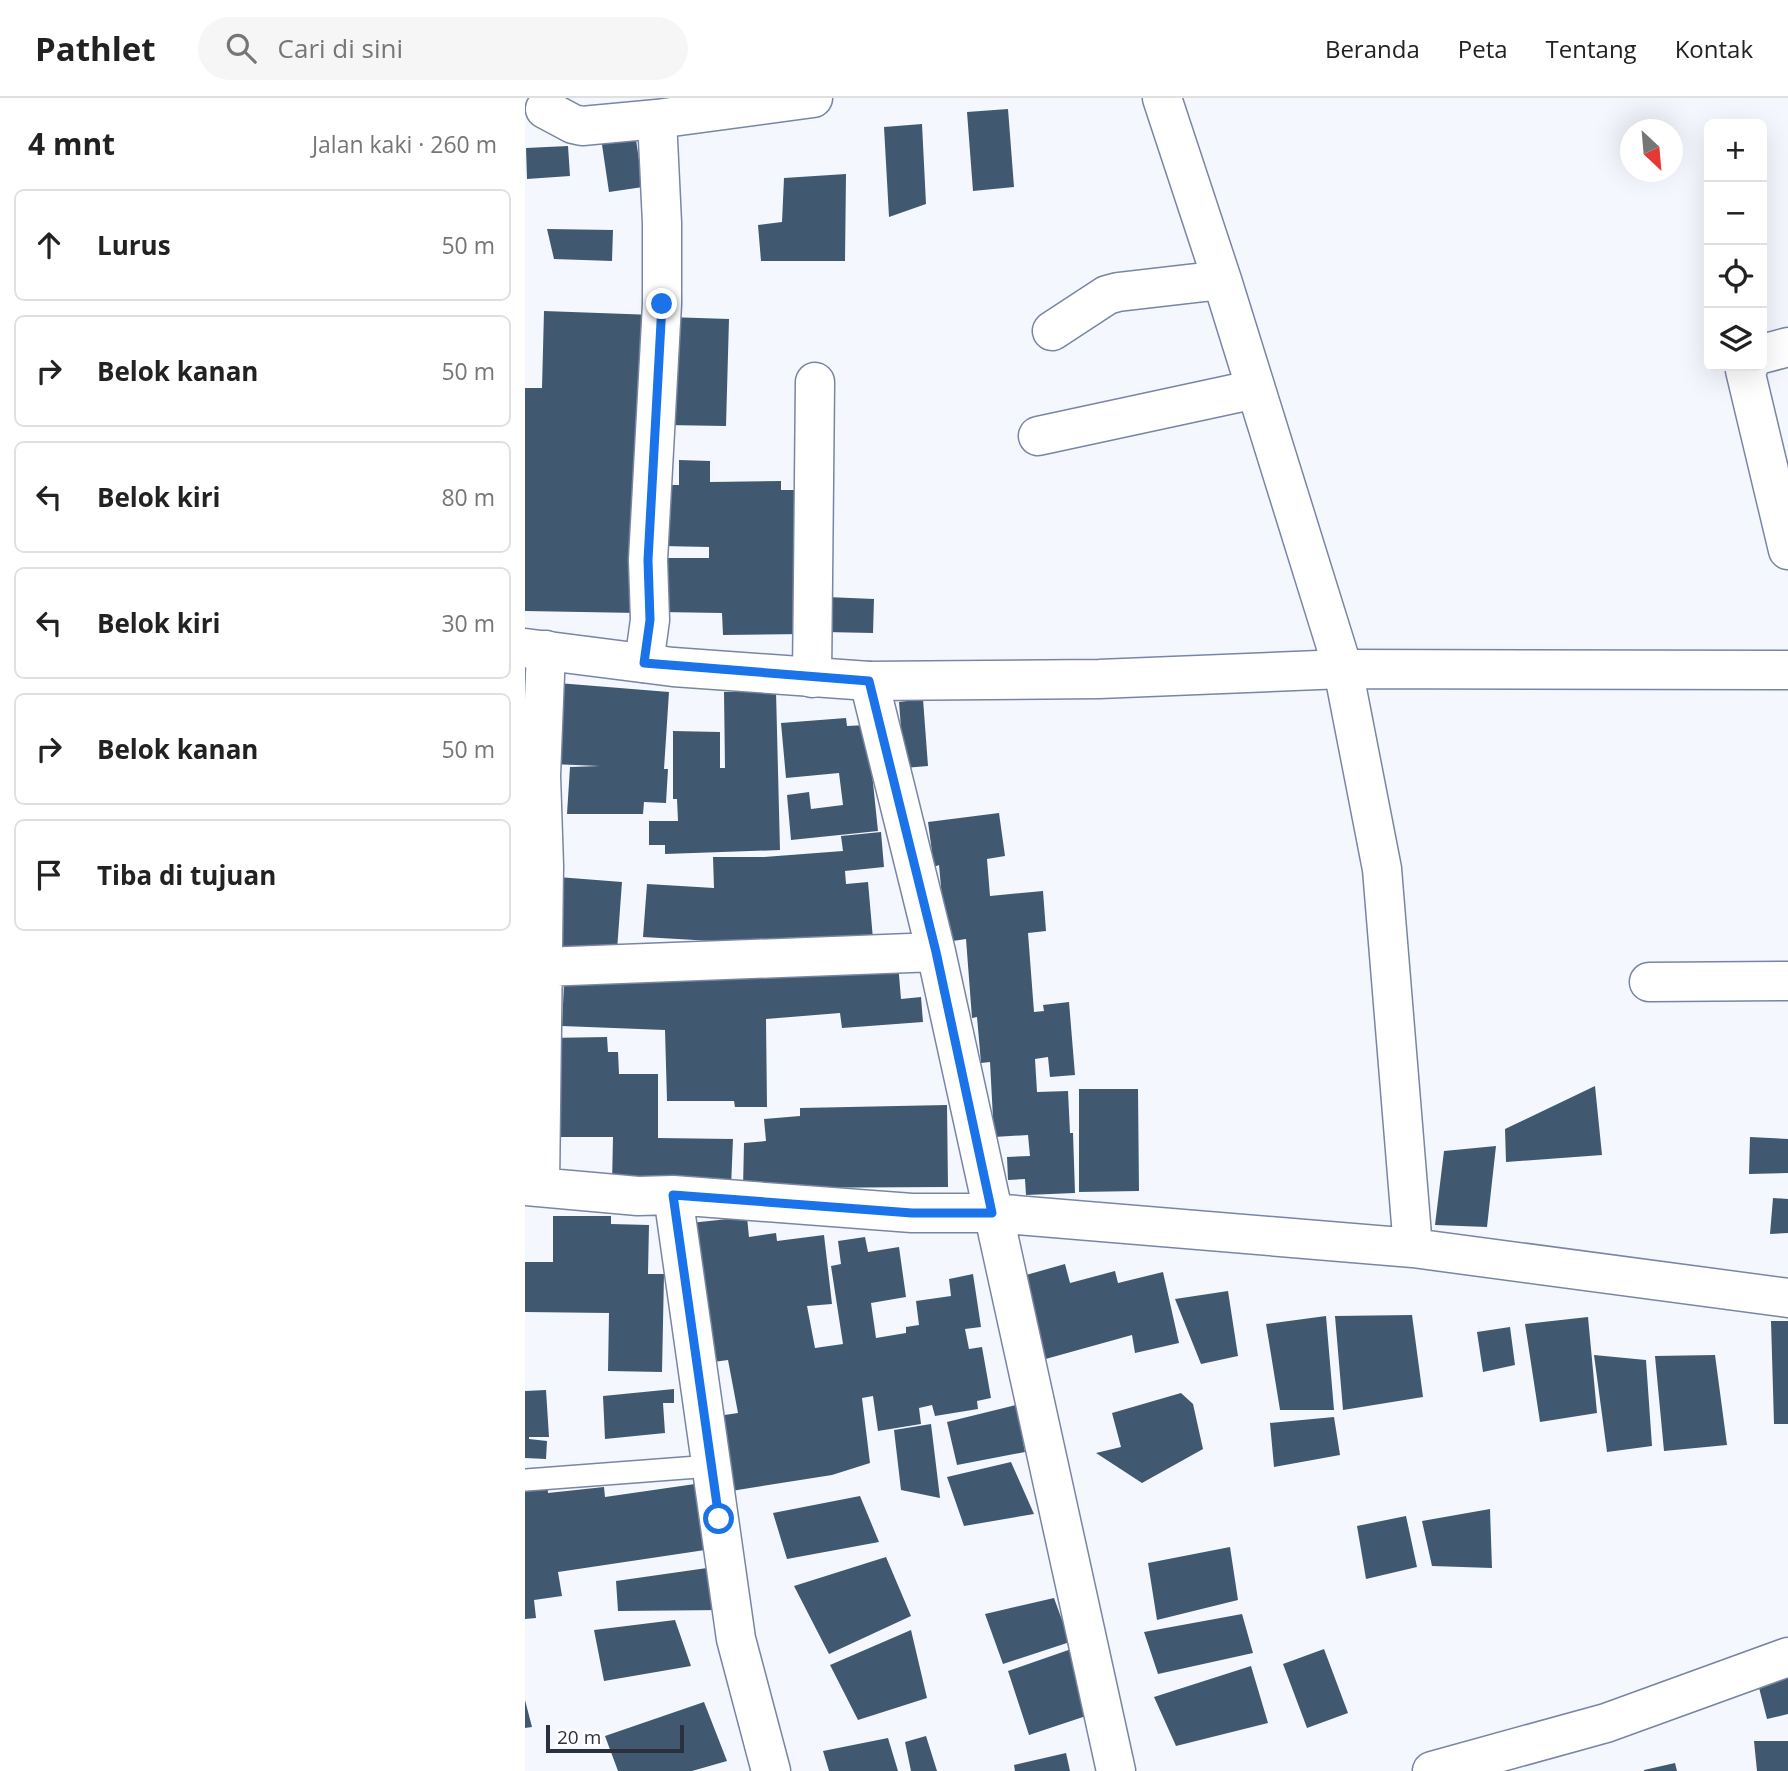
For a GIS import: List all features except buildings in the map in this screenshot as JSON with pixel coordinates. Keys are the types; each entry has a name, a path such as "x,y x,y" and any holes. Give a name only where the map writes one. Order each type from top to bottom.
{"street":[{"path":"545,109 582,126 644,113 813,98"},
{"path":"1161,98 1222,280 1343,668 1382,869 1413,1248"},
{"path":"644,113 662,223 662,304 648,560 650,620 644,663"},
{"path":"1052,331 1107,295 1222,280"},
{"path":"1767,353 1788,347"},
{"path":"1745,371 1788,550"},
{"path":"811,678 814,382"},
{"path":"1038,436 1255,389"},
{"path":"1788,670 1343,668 1099,679 869,681 644,663 535,649 541,776 534,923 543,967 532,1186 638,1196 673,1195 912,1213 992,1213 1413,1248 1788,1298"},
{"path":"869,681 936,952 1116,1771"},
{"path":"543,967 936,952"},
{"path":"1649,982 1788,981"},
{"path":"673,1195 736,1639 771,1771"},
{"path":"1432,1771 1606,1723 1788,1657"}],"lane":[{"path":"526,1479 711,1466"}],"route":[{"path":"662,304 648,560 650,620 644,663 869,681 936,952 992,1213 912,1213 673,1195 719,1519"}]}
